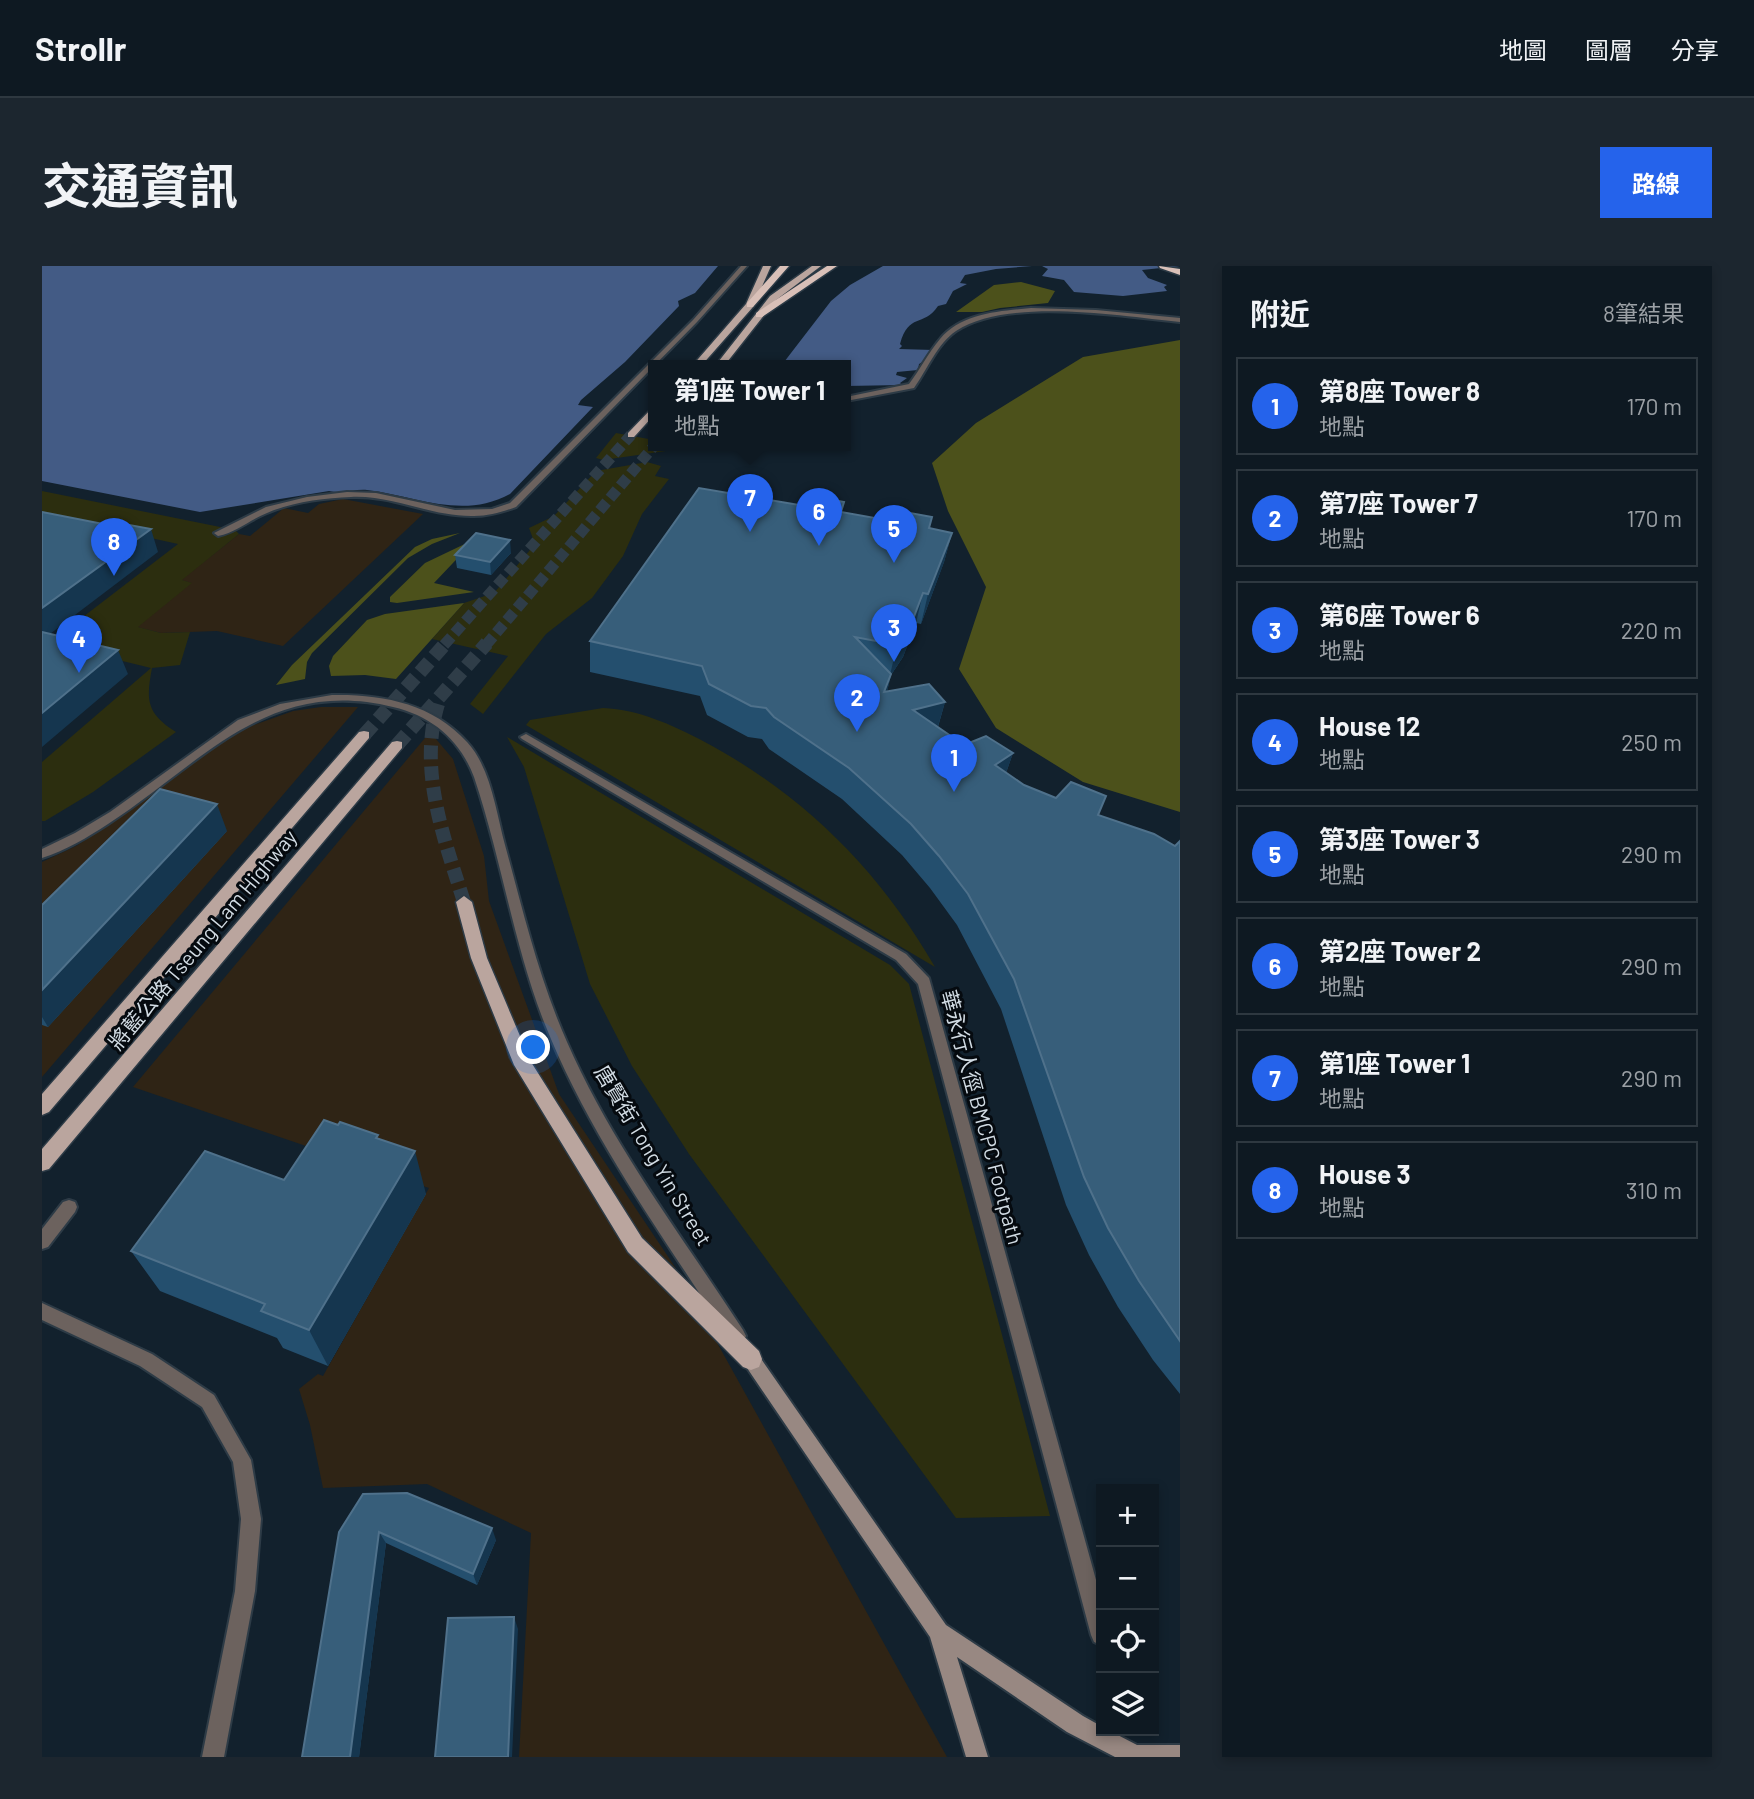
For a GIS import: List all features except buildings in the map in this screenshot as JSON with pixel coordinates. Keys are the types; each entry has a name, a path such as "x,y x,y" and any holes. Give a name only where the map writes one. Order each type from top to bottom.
{"highway":[{"path":"750,304 785,266"},
{"path":"759,315 802,284 833,266"},
{"path":"1163,266 1180,272"}],"main road":[{"path":"701,360 750,304 767,266"},
{"path":"724,360 780,291 817,266"},
{"path":"631,435 648,416"},
{"name":"將藍公路 Tseung Lam Highway","path":"42,1107 364,735"},
{"name":"將藍公路 Tseung Lam Highway","path":"42,1163 397,744"},
{"path":"464,902 479,958 523,1065 635,1245 751,1359"}],"street":[{"path":"657,360 744,266"},
{"path":"851,397 912,386 950,332 970,321 1005,314 1061,310 1180,320"},
{"path":"218,533 237,528 271,508 352,494 464,514 486,514 506,508 519,500 648,369"},
{"name":"唐賢街 Tong Yin Street","path":"42,854 103,823 241,721 280,707 302,702 357,697 409,708 443,726 467,747 486,794 534,966 559,1042 611,1140 751,1359 939,1632 977,1757"},
{"name":"華永行人徑 BMCPC Footpath","path":"526,737 901,957 924,982 1096,1617"},
{"path":"42,1242 69,1207"},
{"path":"42,1311 146,1360 208,1401 242,1460 251,1519 245,1591 213,1757"},
{"path":"939,1632 1075,1724 1135,1756 1180,1756"}],"shaded area":[{"path":"343,499 423,514 283,646 217,631 161,633 137,627 191,583 181,580 239,534 250,536 284,508 308,513 319,504"},
{"path":"321,707 358,707 42,1077 42,862 76,846 113,822 232,733 293,711"},
{"path":"430,732 453,759 484,856 489,901 559,1094 675,1267 947,1757 519,1757 531,1533 427,1484 323,1488 310,1425 299,1389 318,1374 323,1376 429,1188 133,1087"}],"green space":[{"path":"1021,282 1055,291 1048,303 982,312 956,312 994,285"},
{"path":"1180,340 1180,812 1083,782 996,728 959,669 986,587 948,511 932,463 976,423 1083,357"},
{"path":"616,433 648,439 648,451 666,451 603,460 596,458"},
{"path":"647,462 661,466 655,476 669,479 642,514 623,556 592,598 546,634 483,714 470,704 508,656 432,639 464,603 494,593 535,544 529,528 554,516 596,471"},
{"path":"42,491 235,530 239,534 182,580 192,583 138,627 161,633 190,632 180,665 152,668 150,679 150,705 159,718 176,732 93,792 45,821 42,821 42,762 151,668 49,643 178,544 42,514"},
{"path":"460,533 432,544 408,558 312,653 307,662 305,679 276,685 292,665 415,547 432,539"},
{"path":"471,541 434,583 474,592 390,602 390,597 425,563"},
{"path":"464,603 396,679 365,675 331,676 329,666 333,656 367,620 385,614"},
{"path":"603,708 642,715 679,729 774,785 806,810 863,867 889,898 935,967 526,725 530,720"},
{"path":"507,737 890,965 909,984 1050,1516 956,1518 689,1154 632,1066 590,984 524,767"}],"water":[{"path":"42,266 718,266 695,293 678,301 679,306 625,362 581,400 578,405 593,407 510,494 492,502 457,506 367,490 329,491 200,512 42,481"},
{"path":"883,266 1032,266 965,275 960,283 967,284 953,291 946,304 938,306 927,317 912,324 904,334 899,349 934,350 928,359 919,364 918,370 897,372 896,375 907,378 900,383 902,385 851,386 851,360 786,360 831,301 850,285"},
{"path":"1042,266 1180,266 1142,270 1148,278 1167,285 1164,287 1167,291 1123,296 1074,292 1064,280 1042,276 1048,269"}],"tunnel":[{"path":"444,645 631,435"},
{"path":"486,645 650,451"},
{"path":"364,735 446,643"},
{"path":"397,745 487,643"},
{"path":"438,704 433,729 432,779 442,829 464,902"}],"place":[{"name":"第1座 Tower 1","path":"750,532"},
{"name":"第2座 Tower 2","path":"819,546"},
{"name":"第3座 Tower 3","path":"894,563"},
{"name":"House 3","path":"114,576"},
{"name":"第6座 Tower 6","path":"894,662"},
{"name":"House 12","path":"79,673"},
{"name":"第7座 Tower 7","path":"857,732"},
{"name":"第8座 Tower 8","path":"954,792"}]}
